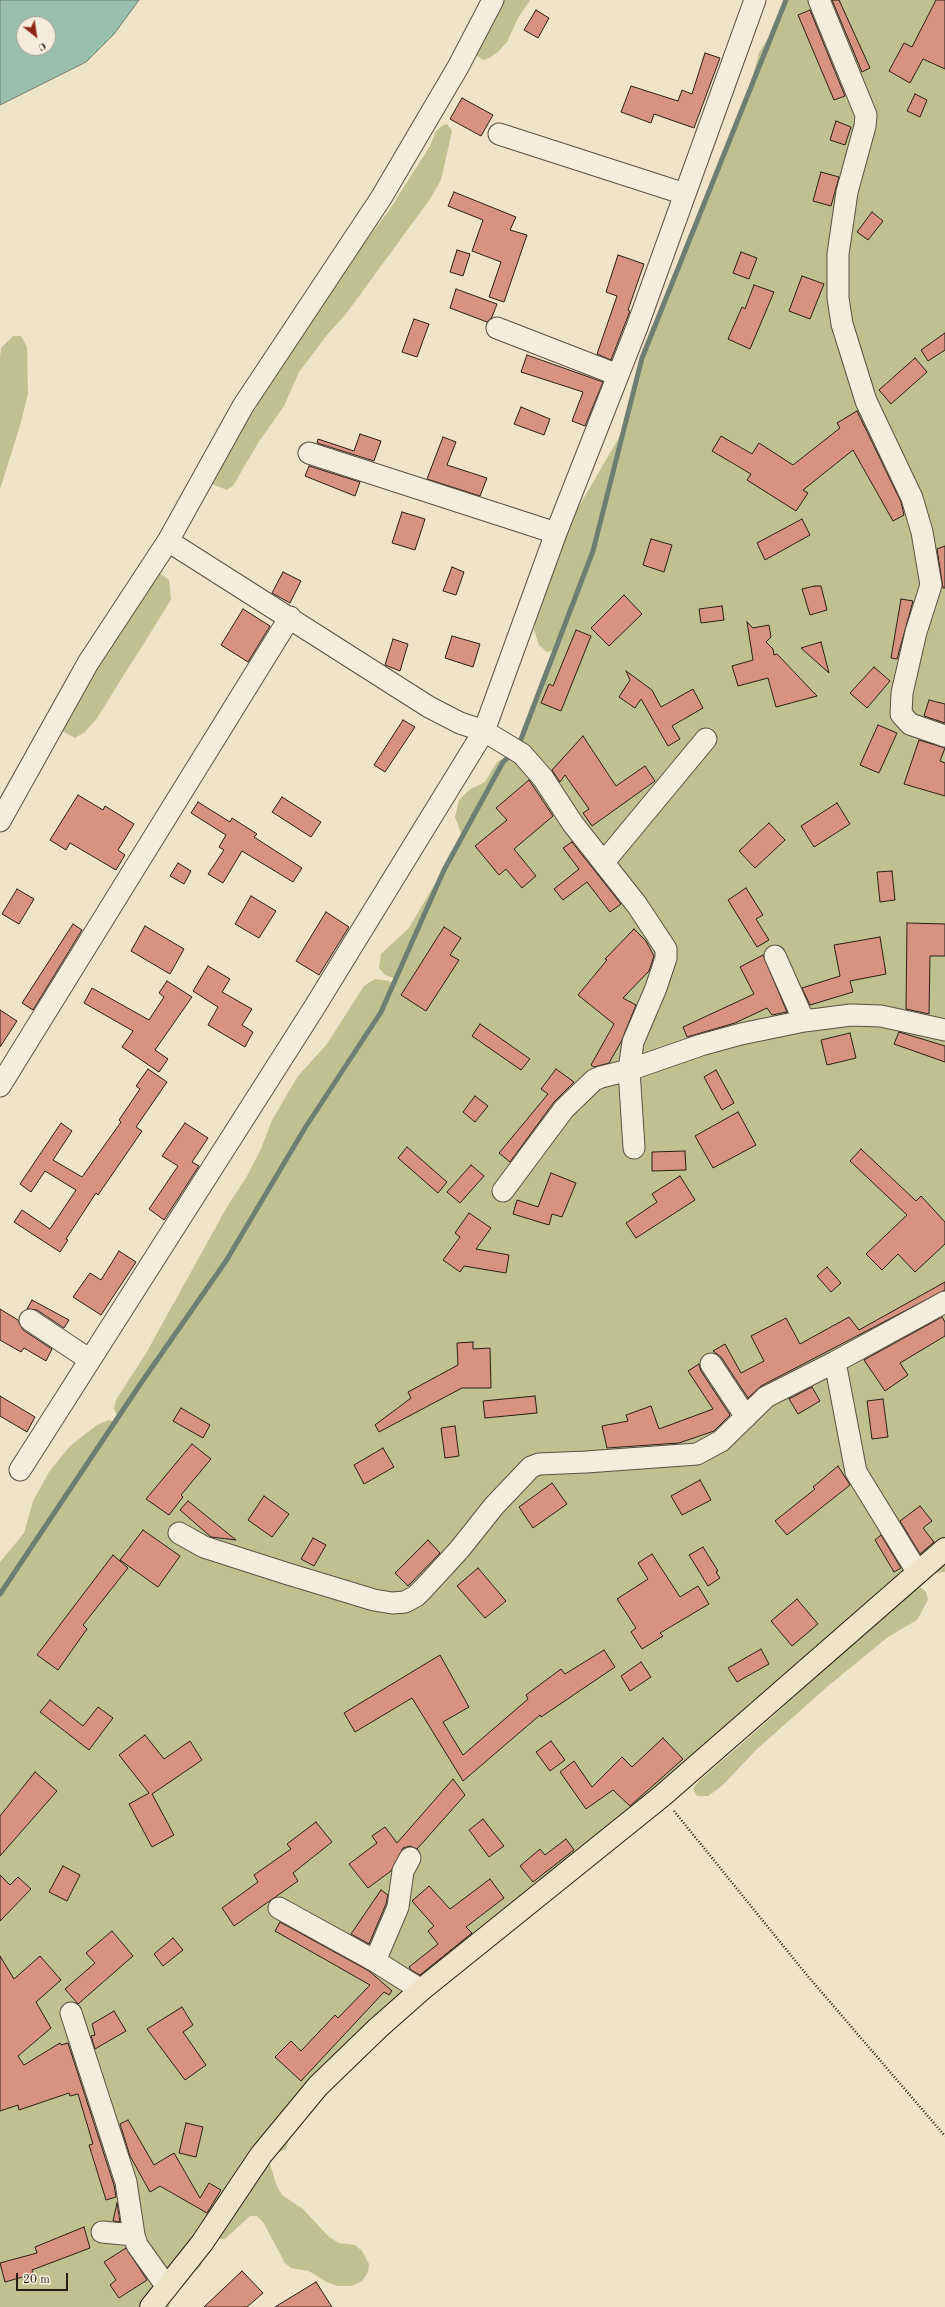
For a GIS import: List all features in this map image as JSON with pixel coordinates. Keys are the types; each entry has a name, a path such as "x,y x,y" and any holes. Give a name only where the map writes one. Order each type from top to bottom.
{"main road":[{"path":"151,2307 202,2243 261,2155 318,2086 421,1990 662,1796 945,1549"}],"street":[{"path":"0,821 88,663 168,541 243,406 381,198 458,67 493,0"},
{"path":"20,1470 489,734 556,533 618,375 755,0"},
{"path":"819,0 866,115 865,126 847,192 838,254 838,298 842,324 866,401 912,498 922,532 930,585 916,632 902,694 901,714 910,724 945,736"},
{"path":"499,134 685,194"},
{"path":"497,328 618,375"},
{"path":"310,453 556,533"},
{"path":"168,541 290,617 429,707 460,723 489,734 522,754 543,778 573,824 637,904 666,949 666,958 656,988 633,1042 629,1070 634,1148"},
{"path":"0,1086 290,617"},
{"path":"604,862 706,739"},
{"path":"775,956 804,1021"},
{"path":"503,1191 564,1109 587,1086 601,1077 629,1070 701,1045 741,1034 804,1021 850,1015 881,1016 945,1030"},
{"path":"178,1533 204,1547 285,1573 374,1600 392,1603 405,1602 416,1596 424,1588 459,1550 494,1506 531,1466 540,1464 697,1454 721,1441 773,1393 835,1362 945,1302"},
{"path":"30,1320 90,1360"},
{"path":"835,1362 856,1472 918,1573"},
{"path":"711,1364 746,1417"},
{"path":"375,1961 398,1907 403,1871 410,1858"},
{"path":"279,1908 375,1961 421,1990"},
{"path":"71,2013 126,2182 134,2235 137,2245 167,2287"},
{"path":"102,2232 134,2235"}],"path":[{"path":"662,1796 806,1974 945,2136"}],"shaded area":[{"path":"0,0 139,0 114,34 86,62 0,105"},
{"path":"500,0 530,0 518,18 507,42 498,52 483,60 473,53"},
{"path":"786,0 945,0 945,1572 936,1573 920,1569 320,2087 290,2135 286,2149 263,2160 270,2164 276,2184 282,2195 303,2209 329,2237 339,2243 355,2245 362,2251 369,2264 368,2272 362,2281 352,2286 338,2286 326,2282 309,2271 291,2268 285,2263 263,2222 257,2216 250,2216 225,2239 217,2239 203,2254 203,2261 200,2267 185,2280 170,2301 169,2307 0,2307 0,1562 24,1533 33,1501 49,1472 70,1446 97,1425 109,1420 114,1422 118,1417 114,1409 116,1400 145,1355 228,1205 247,1176 261,1149 272,1120 298,1076 327,1044 364,986 375,979 389,981 393,984 396,979 385,975 379,968 381,954 409,928 460,841 461,833 455,817 459,800 469,790 485,782 497,762 516,751 557,649 547,652 539,645 534,630 537,614 574,515 625,427 642,358 745,103 759,53 774,29"},
{"path":"447,124 452,131 441,180 430,199 346,314 327,335 299,372 284,406 258,443 233,486 227,490 212,484 210,477 243,422 248,420 257,406 261,393 338,276 388,212 430,146 436,131"},
{"path":"13,336 21,336 27,347 28,394 20,426 0,489 0,358 1,348"},
{"path":"157,571 169,580 171,600 97,718 85,732 75,738 62,731 146,577"},
{"path":"919,1586 926,1592 928,1600 917,1620 888,1637 828,1686 756,1750 722,1786 708,1796 697,1796 693,1789 699,1781 797,1694 813,1675"}],"building":[{"path":"832,0 839,0 870,68 862,72"},
{"path":"936,0 945,0 945,69 923,59 910,83 889,71 904,43 912,47"},
{"path":"536,10 549,18 538,38 524,30"},
{"path":"810,10 845,96 834,100 798,15"},
{"path":"705,53 720,58 694,128 654,114 651,123 621,112 631,86 678,101 682,90 692,94"},
{"path":"915,94 927,100 920,117 907,111"},
{"path":"462,98 493,115 481,136 450,119"},
{"path":"836,121 851,127 845,145 830,140"},
{"path":"821,172 839,177 831,206 813,201"},
{"path":"454,192 516,217 510,230 527,235 504,302 489,297 501,262 472,251 483,220 448,206"},
{"path":"872,212 883,221 868,240 857,232"},
{"path":"457,250 470,254 463,276 450,272"},
{"path":"741,252 757,258 749,279 733,273"},
{"path":"618,255 644,264 628,310 630,311 611,360 597,354 617,296 606,292"},
{"path":"802,276 824,284 810,319 789,311"},
{"path":"754,285 774,292 750,349 728,339 742,307 745,309"},
{"path":"456,289 497,304 492,317 487,322 450,308"},
{"path":"414,319 429,324 417,357 402,352"},
{"path":"945,333 945,350 928,361 921,350"},
{"path":"527,355 603,382 585,426 572,421 583,392 521,372"},
{"path":"915,358 927,372 891,404 879,390"},
{"path":"521,407 550,419 544,435 514,424"},
{"path":"857,411 901,502 904,515 893,521 853,450 803,490 808,493 796,511 747,480 751,474 712,451 721,436 752,454 759,443 793,465 840,428 837,423"},
{"path":"360,434 381,441 374,461 317,443 318,439 354,451"},
{"path":"443,437 456,442 447,465 487,478 480,496 427,479"},
{"path":"309,466 360,482 355,496 305,476"},
{"path":"402,512 425,519 415,550 392,543"},
{"path":"802,519 810,535 765,560 757,543"},
{"path":"651,539 672,545 664,572 643,565"},
{"path":"945,546 945,588 943,588 937,549"},
{"path":"452,567 464,572 456,595 443,591"},
{"path":"283,572 301,581 290,603 272,593"},
{"path":"821,586 827,610 810,615 802,589"},
{"path":"624,595 642,614 609,646 591,628"},
{"path":"901,599 913,601 897,659 891,658"},
{"path":"722,606 724,620 701,623 699,609"},
{"path":"243,609 270,626 248,662 221,645"},
{"path":"747,622 753,628 769,625 771,637 766,642 773,649 774,655 777,654 817,696 776,707 768,678 738,686 732,666 753,660"},
{"path":"576,630 591,636 561,711 541,703 549,684 553,686"},
{"path":"452,636 480,644 473,667 445,658"},
{"path":"393,639 408,644 400,671 385,665"},
{"path":"821,642 829,673 801,648"},
{"path":"874,667 890,681 867,708 850,693"},
{"path":"626,671 652,690 661,707 693,689 703,708 672,726 680,739 668,746 641,699 635,708 619,697 630,680"},
{"path":"929,700 945,704 945,723 924,716"},
{"path":"403,720 415,727 385,772 374,765"},
{"path":"878,725 897,733 879,773 860,765"},
{"path":"583,736 616,786 645,766 655,781 592,826 583,813 589,809 565,775 560,782 552,770"},
{"path":"919,740 945,748 940,761 945,763 945,796 904,784"},
{"path":"529,780 553,816 514,849 536,876 522,888 506,869 499,875 475,846 507,820 496,808"},
{"path":"78,795 103,810 105,806 134,824 118,850 125,855 116,870 70,843 66,850 50,840"},
{"path":"282,797 321,822 311,837 272,812"},
{"path":"198,802 230,822 232,818 257,834 254,837 302,868 293,882 242,851 223,883 208,874 224,850 219,847 226,835 191,813"},
{"path":"837,803 850,824 814,847 801,826"},
{"path":"769,823 785,840 755,868 739,851"},
{"path":"572,842 621,904 610,912 587,882 563,900 554,889 579,869 563,848"},
{"path":"178,863 191,871 184,884 170,876"},
{"path":"892,871 895,900 880,902 877,872"},
{"path":"746,888 763,915 756,919 769,940 757,947 728,900"},
{"path":"17,889 34,899 19,924 2,914"},
{"path":"251,896 276,911 259,938 235,924"},
{"path":"326,912 349,927 319,975 296,961"},
{"path":"907,923 945,924 945,956 930,956 929,1014 906,1009"},
{"path":"73,924 82,930 33,1010 22,1003"},
{"path":"145,926 184,949 170,974 131,951"},
{"path":"444,927 461,938 450,955 459,960 426,1011 401,995"},
{"path":"634,929 646,941 654,956 649,971 623,998 636,1005 621,1042 609,1063 594,1067 591,1065 614,1024 578,995 607,960 605,959"},
{"path":"880,937 886,974 850,981 853,992 810,1005 802,988 840,976 834,945"},
{"path":"763,955 787,1012 772,1015 767,1008 735,1023 687,1037 683,1027 754,994 740,967"},
{"path":"208,966 230,979 222,992 252,1009 242,1025 253,1032 245,1047 208,1025 218,1007 193,991"},
{"path":"167,981 192,997 155,1050 168,1059 159,1072 122,1047 133,1031 84,1003 92,988 149,1020 164,997 159,993"},
{"path":"0,1010 17,1021 0,1047"},
{"path":"480,1024 530,1059 521,1070 472,1036"},
{"path":"899,1032 945,1046 945,1062 894,1044"},
{"path":"850,1033 856,1058 827,1065 821,1040"},
{"path":"148,1069 167,1082 136,1127 142,1131 98,1195 96,1193 66,1239 68,1240 60,1252 14,1222 22,1210 50,1229 76,1190 45,1171 31,1192 20,1184 61,1123 72,1131 53,1160 82,1177 121,1122 119,1120 140,1089 136,1086"},
{"path":"556,1069 574,1082 554,1102 510,1162 499,1153 548,1094 541,1089"},
{"path":"716,1070 734,1103 722,1110 704,1077"},
{"path":"475,1096 488,1106 475,1122 463,1112"},
{"path":"738,1112 756,1145 713,1168 695,1136"},
{"path":"185,1123 208,1138 192,1162 199,1166 164,1220 149,1209 178,1166 162,1156"},
{"path":"407,1147 447,1182 438,1193 398,1158"},
{"path":"861,1149 916,1201 921,1196 945,1222 945,1244 915,1272 898,1254 882,1270 866,1254 907,1215 850,1161"},
{"path":"685,1151 686,1170 652,1171 652,1152"},
{"path":"471,1165 484,1176 460,1203 447,1192"},
{"path":"551,1173 576,1183 562,1217 552,1214 549,1225 513,1214 517,1200 538,1207"},
{"path":"680,1176 695,1200 636,1238 626,1223 657,1202 652,1194"},
{"path":"469,1213 491,1228 476,1249 509,1255 506,1273 464,1266 460,1272 443,1260 460,1237 455,1233"},
{"path":"119,1251 136,1262 101,1315 73,1297 90,1273 101,1280"},
{"path":"827,1267 841,1283 831,1292 817,1276"},
{"path":"945,1282 945,1290 761,1386 748,1398 721,1357 713,1351 725,1344 741,1373 764,1361 751,1336 786,1318 800,1344 849,1317 859,1330"},
{"path":"32,1300 69,1320 64,1328 37,1310 27,1309"},
{"path":"0,1309 18,1320 23,1330 52,1349 46,1361 24,1348 21,1352 0,1340"},
{"path":"942,1317 945,1322 945,1336 900,1363 908,1375 885,1391 864,1360"},
{"path":"473,1342 473,1349 490,1348 491,1388 462,1388 379,1432 375,1425 411,1398 408,1392 458,1365 457,1343"},
{"path":"699,1364 701,1371 730,1415 714,1431 679,1443 607,1448 602,1426 628,1421 626,1415 651,1406 659,1429 713,1409 688,1371"},
{"path":"812,1387 820,1401 798,1414 789,1399"},
{"path":"0,1396 35,1417 27,1432 0,1416"},
{"path":"535,1396 537,1413 485,1418 483,1401"},
{"path":"883,1399 888,1437 872,1439 867,1401"},
{"path":"181,1408 210,1425 203,1438 173,1421"},
{"path":"455,1426 459,1456 445,1458 441,1428"},
{"path":"192,1444 211,1459 181,1495 183,1497 169,1515 146,1499"},
{"path":"383,1448 394,1467 364,1484 354,1465"},
{"path":"838,1466 850,1485 787,1535 775,1521 815,1489 813,1487"},
{"path":"700,1480 711,1500 682,1515 671,1496"},
{"path":"552,1483 567,1504 533,1528 519,1507"},
{"path":"264,1496 289,1514 272,1537 248,1520"},
{"path":"188,1501 236,1540 211,1537 180,1510"},
{"path":"920,1506 932,1521 923,1528 934,1542 920,1554 900,1521"},
{"path":"143,1530 180,1556 158,1587 120,1560"},
{"path":"881,1535 901,1568 894,1572 875,1540"},
{"path":"313,1538 326,1545 314,1566 301,1559"},
{"path":"428,1540 440,1553 408,1586 395,1573"},
{"path":"703,1547 718,1571 716,1572 720,1578 708,1586 689,1555"},
{"path":"652,1554 680,1597 698,1586 709,1604 660,1633 663,1636 642,1649 631,1632 636,1628 617,1599 648,1579 638,1563"},
{"path":"113,1555 128,1568 83,1625 87,1629 58,1670 37,1655"},
{"path":"478,1568 506,1601 485,1618 457,1586"},
{"path":"797,1599 818,1624 792,1646 771,1621"},
{"path":"761,1649 769,1664 737,1682 728,1668"},
{"path":"604,1650 615,1667 541,1717 540,1715 463,1781 412,1698 355,1732 344,1713 440,1655 469,1707 443,1722 463,1755 528,1699 526,1695 561,1669 565,1674"},
{"path":"641,1662 651,1677 630,1691 621,1676"},
{"path":"50,1700 83,1726 98,1707 113,1718 89,1750 40,1712"},
{"path":"145,1735 164,1759 190,1741 202,1760 152,1794 174,1835 152,1847 129,1804 149,1793 119,1755"},
{"path":"663,1738 683,1759 630,1806 613,1790 586,1809 560,1772 574,1761 592,1787 622,1757 632,1767"},
{"path":"551,1741 565,1760 550,1771 536,1752"},
{"path":"35,1772 57,1791 0,1856 0,1816"},
{"path":"453,1779 465,1795 417,1849 410,1846 403,1848 391,1871 368,1888 349,1864 377,1843 372,1836 385,1827 397,1843"},
{"path":"483,1819 504,1846 489,1857 469,1830"},
{"path":"316,1822 332,1842 293,1873 298,1881 234,1926 222,1908 258,1882 254,1875 291,1849 287,1844"},
{"path":"566,1839 574,1850 533,1882 520,1866 540,1849 545,1855"},
{"path":"63,1866 80,1875 67,1901 49,1892"},
{"path":"0,1875 10,1885 18,1877 31,1889 0,1921"},
{"path":"490,1879 504,1898 466,1927 472,1933 420,1975 411,1970 409,1967 438,1944 428,1931 434,1926 412,1901 429,1886 450,1909"},
{"path":"381,1890 388,1895 386,1904 369,1944 351,1934"},
{"path":"280,1922 369,1971 392,1991 389,1995 384,1992 301,2081 275,2057 291,2041 301,2051 335,2015 338,2018 370,1985 275,1931"},
{"path":"112,1931 133,1956 78,2004 65,1989 95,1963 86,1953"},
{"path":"173,1938 183,1950 163,1966 154,1954"},
{"path":"0,1956 14,1979 40,1956 61,1980 36,2002 51,2028 18,2056 24,2065 60,2043 61,2045 68,2043 114,2185 116,2197 106,2200 89,2145 93,2144 78,2094 70,2096 69,2093 19,2110 18,2105 0,2111"},
{"path":"182,2007 193,2025 183,2032 206,2065 185,2080 147,2029"},
{"path":"114,2011 126,2031 95,2049 91,2036 95,2035 92,2024"},
{"path":"128,2120 154,2165 174,2153 200,2198 209,2183 221,2190 207,2213 160,2186 150,2192 130,2156 120,2124"},
{"path":"186,2123 203,2127 196,2157 179,2153"},
{"path":"117,2203 120,2222 113,2221"},
{"path":"84,2227 90,2248 32,2270 33,2274 5,2282 0,2263 37,2253 35,2247"},
{"path":"126,2248 147,2280 119,2298 110,2285 116,2280 104,2262"},
{"path":"242,2271 263,2293 247,2307 204,2307"},
{"path":"316,2282 332,2307 275,2307"}],"waterway":[{"path":"518,747 593,551 642,358 786,0"},
{"path":"0,1594 141,1383 226,1261 305,1128 381,1012 444,870 503,762 513,753"}]}
